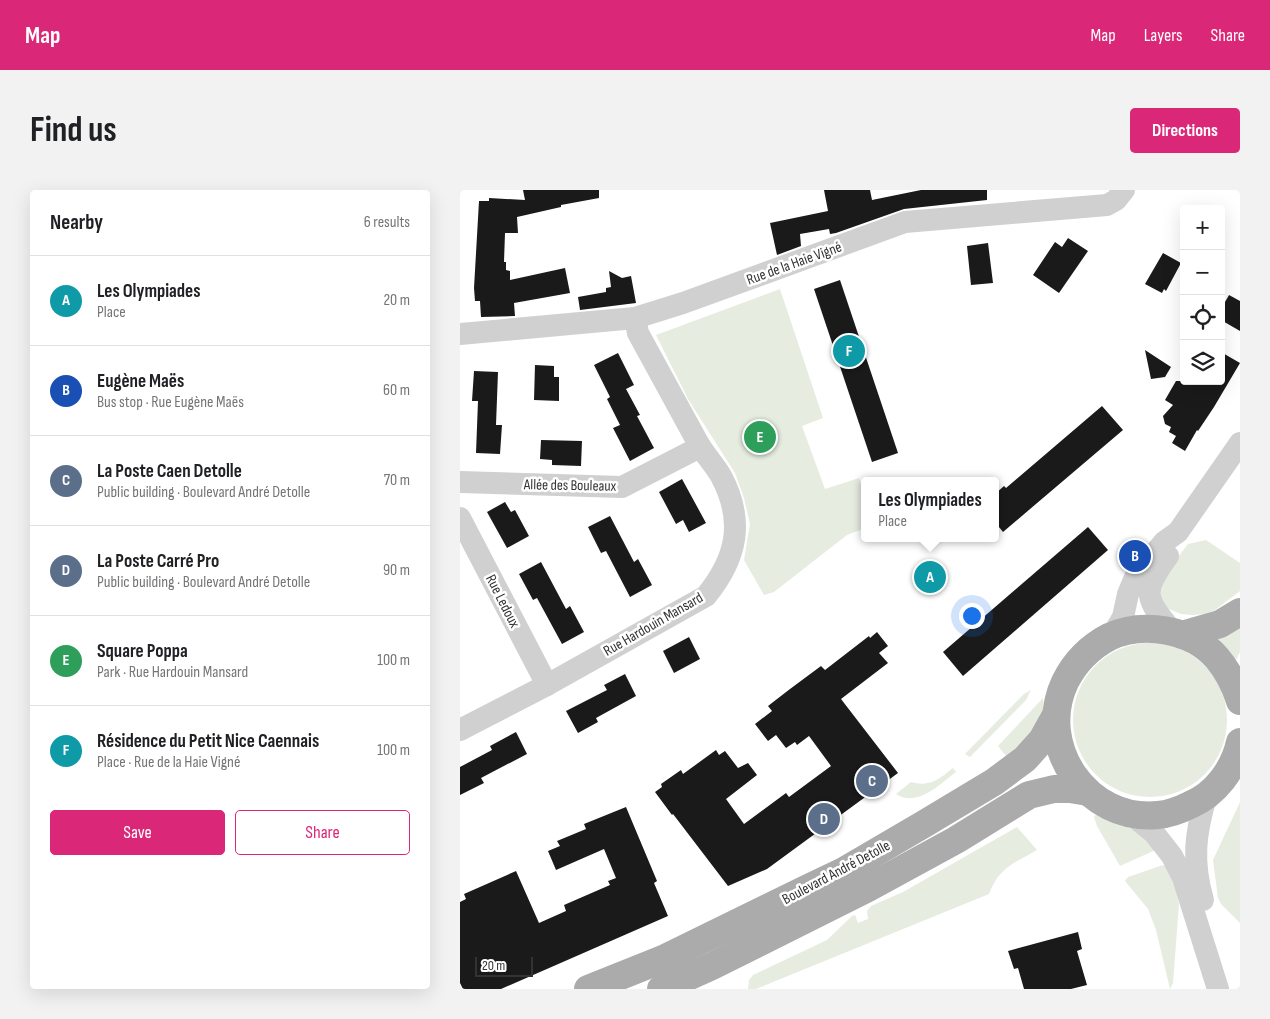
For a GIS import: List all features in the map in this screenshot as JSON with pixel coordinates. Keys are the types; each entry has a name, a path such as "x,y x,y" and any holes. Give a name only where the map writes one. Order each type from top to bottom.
{"main road":[{"path":"1240,612 1220,624 1178,633 1142,629 1112,636 1090,649 1078,661 1061,691 1056,715 1056,730 1061,755 1073,775 1088,792 1104,803 1129,813 1145,816 1159,815 1182,809 1206,797 1225,776 1234,761 1240,742"},
{"path":"1178,633 1216,656 1226,669 1240,701"},
{"name":"Boulevard André Detolle","path":"588,989 663,959 842,872 994,782 1025,759 1042,740 1056,715"},
{"name":"Boulevard André Detolle","path":"661,989 712,966 868,888 956,840 1029,795 1054,789 1088,792"}],"street":[{"name":"Rue de la Haie Vigné","path":"460,334 635,318 841,247 905,222 1107,205 1116,200 1124,190"},
{"name":"Rue Hardouin Mansard","path":"460,730 547,685 706,596 716,583 732,554 736,524 730,495 720,474 700,447 638,333 635,318"},
{"path":"1178,633 1156,611 1150,599 1149,588 1155,574 1171,552 1178,532 1240,443"},
{"name":"Allée des Bouleaux","path":"460,482 622,487 700,447"},
{"name":"Rue Ledoux","path":"460,518 547,685"},
{"path":"1112,636 1123,617 1128,594 1136,575 1164,542 1178,532"},
{"path":"1206,797 1197,828 1196,865 1201,893 1231,989"},
{"path":"1129,813 1154,833 1172,856 1183,878 1218,989"}],"shaded area":[{"path":"780,289 823,418 802,426 825,489 859,478 861,483 861,530 847,535 774,592 764,595 744,560 750,524 744,498 735,473 688,399 656,335"},
{"path":"1206,540 1240,563 1240,591 1215,610 1204,614 1181,614 1164,607 1160,599 1163,577 1188,544"},
{"path":"1240,626 1240,652 1236,660 1216,638"},
{"path":"1150,643 1165,644 1179,649 1193,656 1204,666 1214,677 1221,691 1226,705 1226,735 1221,749 1214,763 1204,774 1193,784 1179,791 1165,796 1150,797 1135,796 1121,791 1107,784 1096,774 1086,763 1079,749 1074,735 1073,720 1074,705 1079,691 1086,677 1096,666 1107,656 1121,649 1135,644"},
{"path":"1031,690 1026,700 970,757 965,754 1024,694"},
{"path":"1043,698 1044,707 1038,724 1009,760 998,746"},
{"path":"953,768 956,772 928,793 912,798 904,798 896,794 911,782 929,783"},
{"path":"1240,802 1240,923 1221,904 1218,898 1213,860"},
{"path":"1096,814 1130,828 1160,848 1120,866 1097,826 1094,817"},
{"path":"1017,827 1037,850 1008,867 993,885 989,894 756,989 748,989 749,980 753,975 827,940 852,916 855,915 858,923 868,919 867,911 871,906 903,892"},
{"path":"1163,865 1166,867 1176,890 1179,904 1173,983 1170,989 1156,930 1148,909 1125,881 1128,877"}],"building":[{"path":"523,190 599,190 599,198 561,205 561,207 517,217 518,233 505,233 504,262 506,262 506,270 510,271 510,280 565,268 570,293 514,303 515,316 481,317 480,301 475,301 474,288 479,201 489,201 489,198 525,200"},
{"path":"824,190 870,190 872,200 921,190 987,190 987,200 904,209 836,233 830,234 829,229 800,234 801,246 777,255 770,223 828,211"},
{"path":"1068,238 1088,251 1059,293 1033,275 1055,242 1062,247"},
{"path":"988,243 993,283 971,285 967,246"},
{"path":"1163,253 1180,262 1166,291 1164,289 1162,293 1145,284"},
{"path":"609,271 622,278 631,276 636,303 580,310 578,297 606,292 606,288 611,287"},
{"path":"840,280 898,453 872,462 814,289"},
{"path":"1229,295 1240,301 1240,331 1225,322 1225,302"},
{"path":"1145,350 1171,367 1165,377 1151,379"},
{"path":"618,353 634,385 626,389 640,415 637,416 654,448 630,461 613,428 620,425 607,399 610,397 594,365"},
{"path":"1225,354 1240,363 1185,451 1172,443 1176,436 1169,432 1171,427 1165,424 1163,416 1173,405 1165,400 1176,381 1180,381 1180,385 1225,385"},
{"path":"535,365 554,366 554,377 559,377 559,401 534,400"},
{"path":"474,371 498,372 496,425 502,425 500,454 476,453 478,401 472,401"},
{"path":"1102,406 1123,430 1003,532 999,527 999,490 1004,486 1006,488"},
{"path":"541,440 582,441 581,466 552,465 552,460 540,459"},
{"path":"682,479 706,523 689,532 683,520 676,524 659,492"},
{"path":"505,502 511,512 515,510 529,536 507,548 487,512"},
{"path":"610,516 634,562 638,559 652,585 630,597 606,551 601,553 588,527"},
{"path":"1088,527 1108,550 963,676 943,652"},
{"path":"541,562 566,609 570,606 584,632 562,644 537,598 533,600 519,574"},
{"path":"877,632 888,646 879,653 888,663 841,699 898,773 767,869 728,886 655,792 662,787 661,784 681,770 683,774 716,750 719,755 725,751 738,768 748,763 757,775 726,799 744,824 786,793 789,797 831,766 809,736 797,745 795,742 786,748 776,735 768,741 755,724 772,711 768,706 790,689 821,666 825,670"},
{"path":"689,637 700,659 674,673 663,651"},
{"path":"625,674 636,696 596,718 598,722 578,733 566,711 607,690 604,685"},
{"path":"516,732 527,754 481,778 484,783 460,795 460,767 492,750 490,746"},
{"path":"626,807 657,881 654,883 668,916 501,989 463,989 460,983 460,902 466,899 464,894 516,871 539,923 566,911 564,905 610,885 608,881 616,878 604,849 556,870 548,851 560,846 557,841 586,829 584,824"},
{"path":"1078,932 1082,949 1077,951 1087,985 1071,989 1024,989 1018,968 1014,969 1008,951"}],"place":[{"name":"Résidence du Petit Nice Caennais","path":"849,351"},
{"name":"Square Poppa","path":"760,437"},
{"name":"Eugène Maës","path":"1135,556"},
{"name":"Les Olympiades","path":"930,577"},
{"name":"La Poste Caen Detolle","path":"872,781"},
{"name":"La Poste Carré Pro","path":"824,819"}]}
